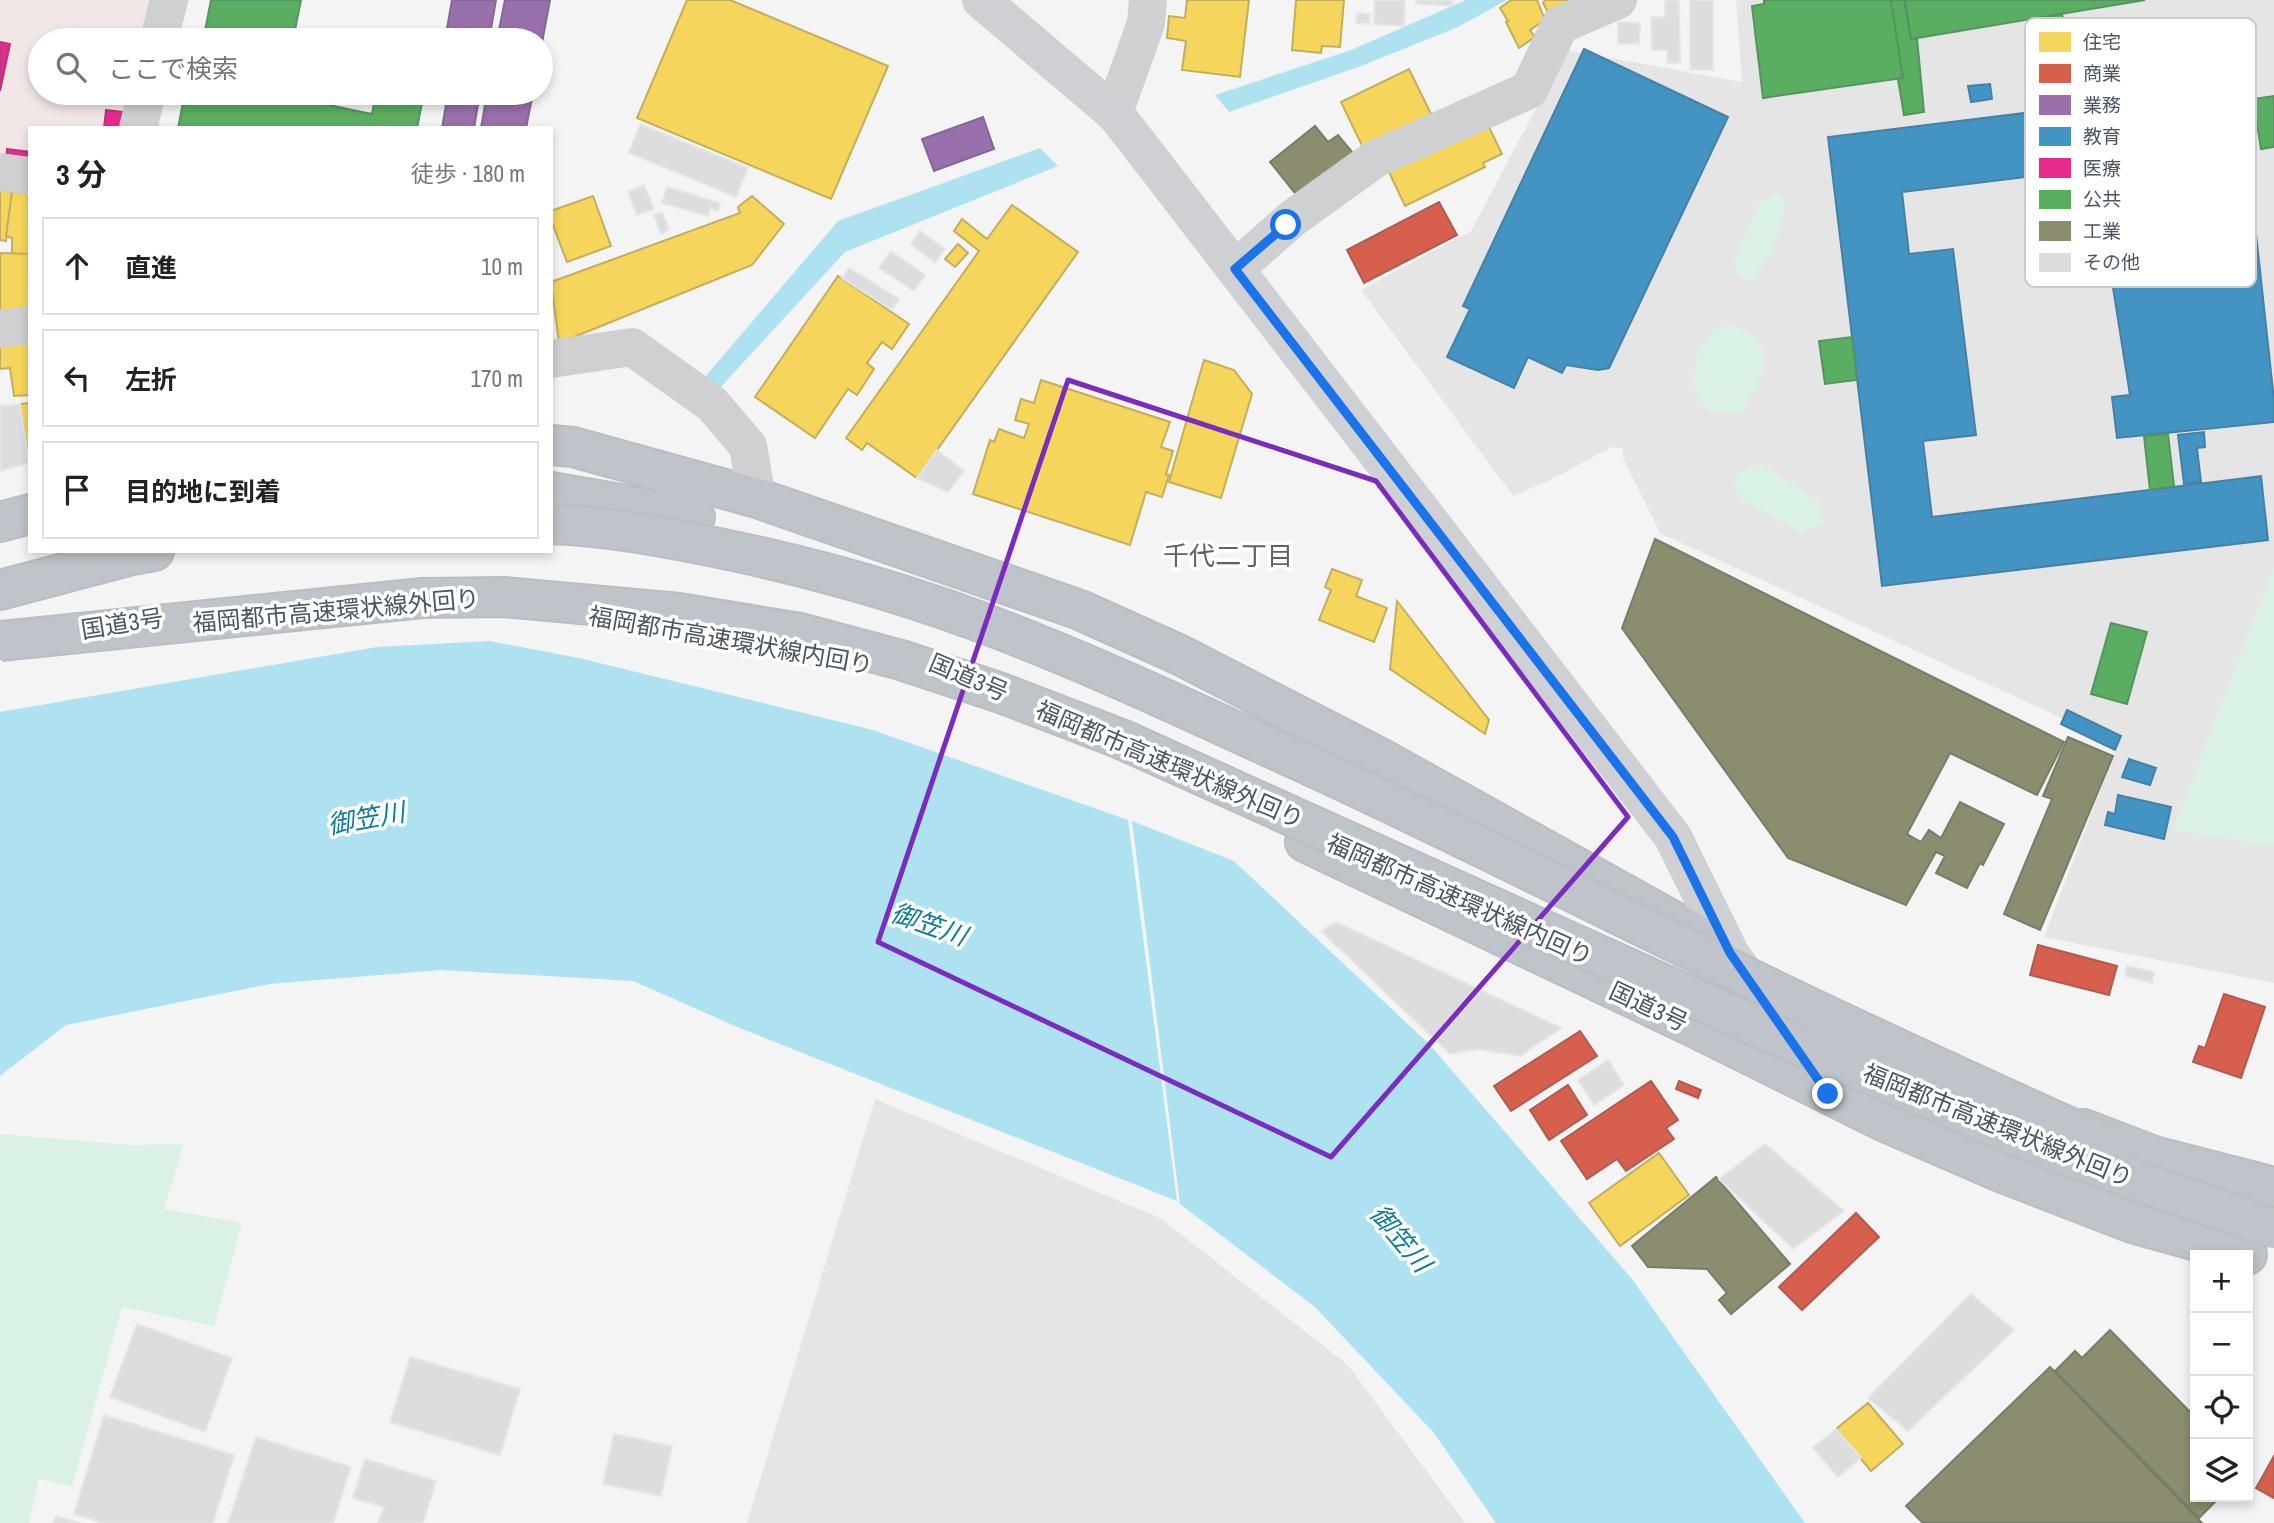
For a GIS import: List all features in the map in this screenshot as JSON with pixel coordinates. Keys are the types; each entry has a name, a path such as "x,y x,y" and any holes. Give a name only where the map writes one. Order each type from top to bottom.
{"highway":[{"path":"553,445 573,447 757,498 1080,611 1180,655 1382,759 1730,953 1928,1050 2029,1108 2154,1156 2274,1187"},
{"path":"553,492 695,517 822,556 1015,629 1153,687 1477,835 1900,1048 2274,1213"},
{"path":"0,522 28,515"},
{"path":"553,524 584,525 662,536 796,564 902,595 1003,630 1131,683 1329,774 1933,1066 2274,1222"},
{"path":"0,541 28,541"},
{"path":"0,590 142,553"},
{"name":"国道3号","path":"0,643 337,589 572,592 726,610 953,665 1316,847 1828,1094 1998,1171 2132,1223 2229,1250"},
{"name":"福岡都市高速環状線外回り","path":"0,643 411,599 504,597 679,613 800,633 914,664 1001,693 1121,739 1778,1036 2041,1146 2274,1228"},
{"name":"福岡都市高速環状線内回り","path":"0,643 436,603 493,603 581,612 791,646 893,671 982,698 1107,744 1313,832 1923,1107 2274,1239"},
{"name":"国道3号","path":"2253,1257 2274,1263"}],"street":[{"path":"162,28 169,0"},
{"path":"981,0 1114,113 1235,269 1673,837 1730,953 1828,1094"},
{"path":"1114,113 1146,23 1148,0"},
{"path":"1235,269 1293,218 1375,159 1529,90 1560,25 1618,0"},
{"path":"139,126 144,105"},
{"path":"0,172 28,176"},
{"path":"0,329 28,326"},
{"path":"553,359 632,347 712,404 748,446 757,498"}],"highlighted area":[{"path":"1068,380 1376,481 1628,817 1331,1157 878,942"}],"shaded area":[{"path":"0,0 161,0 155,28 28,28 28,105 134,105 124,126 28,126 28,164 0,159"},
{"path":"1736,0 2274,0 2274,983 2044,937 2118,744 1660,533 1623,458 1623,449 1612,447 1513,496 1361,290 1471,231 1567,50 1742,82"},
{"path":"875,1099 1160,1218 1348,1365 1465,1523 747,1523"}],"green space":[{"path":"1775,194 1785,199 1782,220 1774,242 1763,264 1750,280 1736,275 1735,261 1759,203"},
{"path":"1731,325 1747,332 1758,341 1764,362 1761,374 1742,411 1707,411 1693,386 1698,349 1716,328"},
{"path":"1761,464 1820,503 1823,523 1801,533 1742,499 1735,488 1736,475"},
{"path":"2274,567 2274,846 2173,830"},
{"path":"0,1134 131,1145 184,1144 164,1209 242,1223 214,1326 122,1307 72,1486 39,1479 29,1523 0,1523"}],"water":[{"path":"1466,0 1507,0 1458,27 1361,66 1229,112 1215,95 1351,50"},
{"path":"1040,148 1058,166 845,252 718,390 704,378 838,221"},
{"name":"御笠川","path":"489,641 579,658 873,730 1128,820 1177,1201 742,1029 633,981 441,970 270,984 66,1025 0,1076 0,712 377,647"},
{"name":"御笠川","path":"1132,821 1234,861 1429,1044 1632,1279 1805,1523 1496,1523 1434,1433 1315,1307 1180,1204"}],"building: 住宅":[{"path":"687,0 730,0 888,66 831,199 637,118"},
{"path":"1187,0 1249,0 1240,77 1182,70 1186,41 1167,38 1169,16 1185,18"},
{"path":"1296,0 1344,0 1340,47 1322,46 1321,53 1292,50"},
{"path":"1511,0 1537,0 1545,20 1530,30 1535,37 1519,48 1500,8"},
{"path":"1545,0 1589,0 1551,18 1543,3"},
{"path":"1409,69 1434,120 1366,154 1341,102"},
{"path":"1487,123 1502,154 1483,163 1485,167 1405,206 1388,170"},
{"path":"0,190 12,192 6,241 0,240"},
{"path":"12,192 28,194 28,254 12,254 12,238 6,236"},
{"path":"593,196 611,246 567,262 553,225 553,210"},
{"path":"752,196 784,224 752,265 559,343 553,281 740,213 738,207"},
{"path":"1012,205 1078,252 917,478 867,443 862,450 846,438 979,251 954,231 962,219 987,239"},
{"path":"958,244 968,253 955,267 945,259"},
{"path":"0,253 28,254 28,312 0,316"},
{"path":"838,276 909,324 892,349 882,342 867,363 874,369 857,395 848,389 815,438 755,397"},
{"path":"28,342 28,395 14,396 10,368 0,369 0,345"},
{"path":"1204,360 1234,370 1252,394 1221,498 1169,482"},
{"path":"1041,380 1170,422 1161,447 1173,451 1162,497 1146,492 1130,545 973,494 990,440 994,442 999,429 1024,438 1029,424 1015,420 1021,399 1034,403"},
{"path":"28,403 28,456 20,404"},
{"path":"1332,569 1362,580 1356,596 1387,608 1374,642 1319,620 1331,590 1325,587"},
{"path":"1397,601 1489,720 1485,734 1390,669"},
{"path":"1659,1153 1689,1195 1620,1246 1589,1203"},
{"path":"1868,1403 1903,1444 1871,1471 1836,1429"}],"building: 商業":[{"path":"1439,202 1457,235 1364,283 1347,250"},
{"path":"2038,945 2117,966 2109,995 2030,975"},
{"path":"2224,994 2265,1007 2241,1078 2193,1062 2199,1046 2205,1048"},
{"path":"1580,1031 1597,1056 1511,1111 1494,1086"},
{"path":"1651,1081 1678,1120 1666,1128 1674,1139 1626,1171 1617,1159 1587,1179 1561,1141"},
{"path":"1679,1081 1701,1090 1698,1098 1676,1089"},
{"path":"1568,1085 1587,1115 1549,1140 1530,1110"},
{"path":"1856,1213 1879,1237 1802,1310 1779,1287"},
{"path":"2274,1456 2274,1498 2256,1488"}],"building: 業務":[{"path":"452,0 496,0 491,28 447,28"},
{"path":"505,0 550,0 545,28 499,28"},
{"path":"446,105 478,105 474,126 442,126"},
{"path":"485,105 531,105 526,126 481,126"},
{"path":"983,117 994,149 934,171 922,139"}],"building: 教育":[{"path":"1584,49 1728,117 1609,368 1598,370 1566,365 1562,373 1528,357 1514,388 1447,357 1470,309 1463,306"},
{"path":"1990,84 1992,99 1971,102 1968,86"},
{"path":"2025,113 2025,177 1902,192 1909,254 1953,249 1976,435 1923,441 1932,517 2261,476 2268,540 1882,586 1828,137"},
{"path":"2256,233 2274,422 2117,438 2112,397 2130,395 2113,287 2256,287"},
{"path":"2204,432 2205,447 2197,448 2201,482 2184,484 2178,435"},
{"path":"2067,710 2121,736 2115,750 2061,724"},
{"path":"2129,759 2156,768 2150,785 2122,777"},
{"path":"2118,795 2171,807 2164,839 2105,825 2108,812 2115,814"}],"building: 医療":[{"path":"0,42 10,44 0,91"},
{"path":"106,110 124,112 120,126 104,126"},
{"path":"7,149 28,152 28,163 6,160"}],"building: 公共":[{"path":"211,0 301,0 295,28 206,28"},
{"path":"1764,0 1891,0 1903,78 1763,98 1752,6 1764,4"},
{"path":"1891,0 1904,0 1911,39 1917,38 1924,112 1904,115 1898,79 1903,78"},
{"path":"1905,0 2145,0 2025,18 1911,39"},
{"path":"2062,14 2063,18 2039,18"},
{"path":"2274,96 2274,147 2261,149 2256,99"},
{"path":"183,105 328,105 372,114 374,105 422,105 417,126 178,126"},
{"path":"1852,337 1857,380 1825,384 1819,341"},
{"path":"2168,434 2174,486 2150,490 2144,436"},
{"path":"2111,623 2147,632 2127,704 2091,694"}],"building: 工業":[{"path":"1315,126 1328,142 1338,135 1358,159 1303,203 1270,162"},
{"path":"1655,539 2064,742 2037,795 1950,753 1907,834 1921,842 1929,830 1941,838 1960,802 2004,824 1983,865 1980,863 1967,888 1936,873 1945,856 1936,852 1906,905 1788,858 1622,628"},
{"path":"2068,737 2113,756 2040,930 2004,914 2052,799 2043,796"},
{"path":"1716,1177 1790,1264 1731,1314 1719,1300 1727,1293 1707,1269 1648,1267 1632,1246"},
{"path":"2110,1330 2190,1412 2190,1502 2215,1502 2199,1518 2055,1371 2075,1351 2082,1358"},
{"path":"2050,1367 2202,1523 1923,1523 1906,1506"}],"building: その他":[{"path":"1375,0 1405,0 1404,26 1374,24"},
{"path":"1416,0 1453,0 1452,6 1416,4"},
{"path":"1665,0 1679,0 1680,63 1667,63 1667,50 1652,50 1651,17 1665,17"},
{"path":"1690,0 1713,0 1713,70 1690,70"},
{"path":"1357,13 1370,14 1369,24 1356,23"},
{"path":"1618,22 1640,23 1639,44 1618,44"},
{"path":"640,124 748,168 736,197 629,153"},
{"path":"644,185 654,209 637,215 628,192"},
{"path":"667,187 720,203 718,211 710,208 708,216 662,203"},
{"path":"662,212 669,230 661,234 654,215"},
{"path":"920,231 945,249 935,263 911,244"},
{"path":"891,251 925,275 914,291 879,268"},
{"path":"849,268 899,299 892,310 842,278"},
{"path":"20,404 28,463 0,471 0,406"},
{"path":"937,450 964,471 948,492 917,478"},
{"path":"1336,922 1561,1028 1520,1056 1478,1049 1450,1054 1321,931"},
{"path":"2127,966 2154,972 2152,983 2125,976"},
{"path":"1608,1060 1624,1085 1594,1105 1578,1080"},
{"path":"1765,1144 1844,1211 1793,1249 1719,1179"},
{"path":"1971,1294 2014,1330 1908,1431 1868,1398"},
{"path":"137,1324 232,1358 205,1432 110,1397"},
{"path":"410,1357 520,1389 500,1455 390,1422"},
{"path":"104,1415 234,1455 213,1523 103,1523 74,1514"},
{"path":"1836,1429 1861,1458 1838,1477 1813,1448"},
{"path":"614,1434 672,1446 661,1496 603,1484"},
{"path":"256,1437 351,1467 333,1523 228,1523"},
{"path":"365,1459 436,1481 423,1523 378,1523 384,1507 353,1498"},
{"path":"56,1516 80,1523 53,1523"}],"district":[{"name":"千代二丁目","path":"1228,555"}],"route":[{"path":"1286,225 1235,269 1673,837 1730,953 1828,1094"}]}
